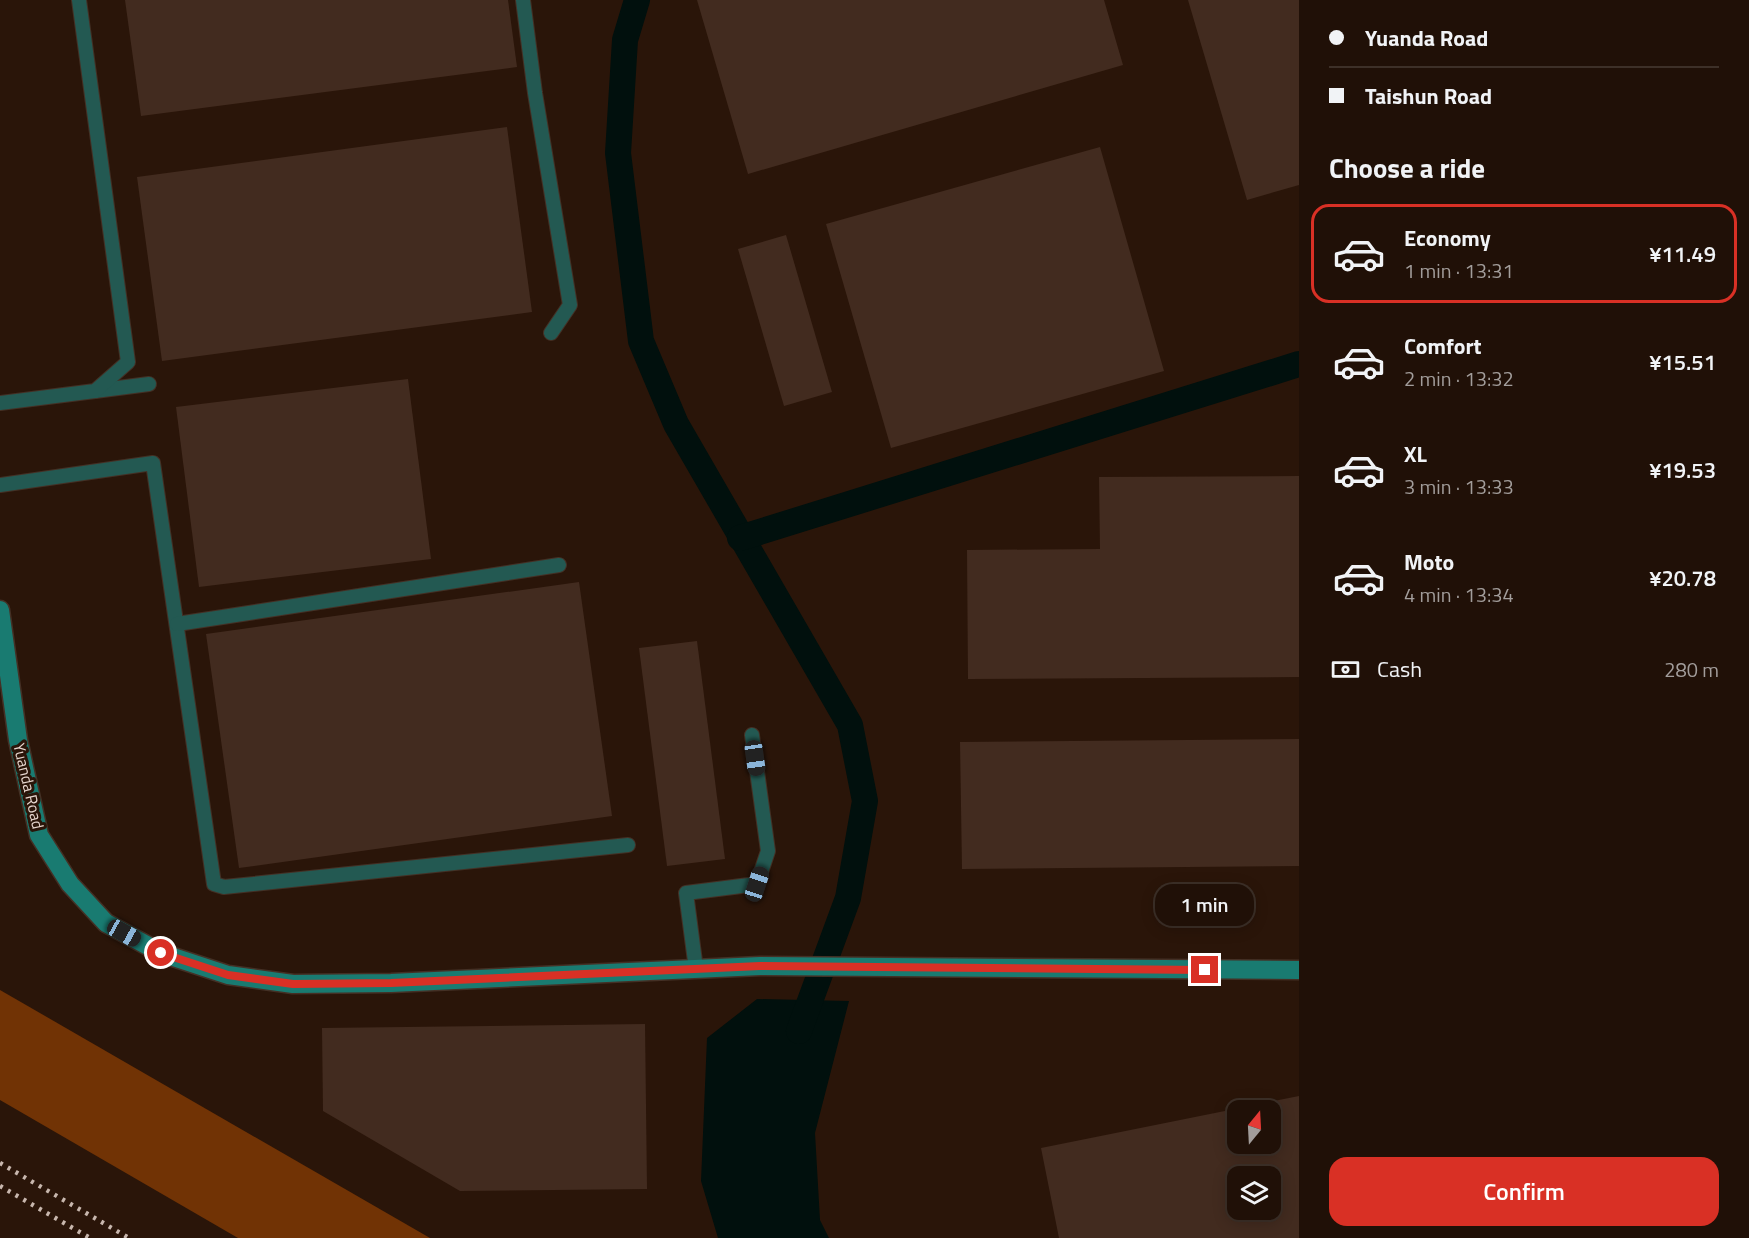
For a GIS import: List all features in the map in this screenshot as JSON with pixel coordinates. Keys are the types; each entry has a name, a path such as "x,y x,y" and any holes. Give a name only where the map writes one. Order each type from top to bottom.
{"street":[{"name":"Yuanda Road","path":"1,620 18,740 39,835 70,884 106,923 161,953 228,975 293,984 391,983 760,966 1299,970"}],"lane":[{"path":"79,0 128,362 95,391"},
{"path":"523,0 537,105 570,305 551,333"},
{"path":"0,403 149,384"},
{"path":"0,485 153,463 214,884 224,887 628,845"},
{"path":"177,624 559,565"},
{"path":"696,969 686,893 757,884 768,850 752,735"}],"shaded area":[{"path":"0,990 430,1238 238,1238 0,1100"},
{"path":"757,999 849,1001 815,1133 820,1220 829,1238 718,1238 701,1181 707,1038"}],"building":[{"path":"125,0 508,0 517,67 141,116"},
{"path":"697,0 1104,0 1123,65 748,174"},
{"path":"1188,0 1299,0 1299,185 1247,200"},
{"path":"507,127 532,312 162,361 137,177"},
{"path":"1100,147 1164,371 891,448 826,224"},
{"path":"786,235 832,392 784,406 738,249"},
{"path":"408,379 431,559 199,587 176,407"},
{"path":"1299,476 1299,677 968,679 967,550 1100,549 1099,477"},
{"path":"579,582 612,816 239,868 206,634"},
{"path":"697,641 725,859 667,866 639,648"},
{"path":"1299,739 1299,866 962,869 960,742"},
{"path":"645,1024 647,1189 460,1191 323,1111 322,1028"},
{"path":"1299,1096 1299,1238 1059,1238 1041,1148 1227,1111 1227,1154 1281,1154 1281,1100 1279,1100"}],"waterway":[{"path":"637,0 625,40 618,153 641,341 676,424 850,725 865,801 848,898 799,1031"},
{"path":"740,538 1299,364"}],"railway":[{"path":"0,1163 129,1238"},
{"path":"0,1186 90,1238"}],"route":[{"path":"161,953 228,975 293,984 391,983 760,966 1205,970"}]}
